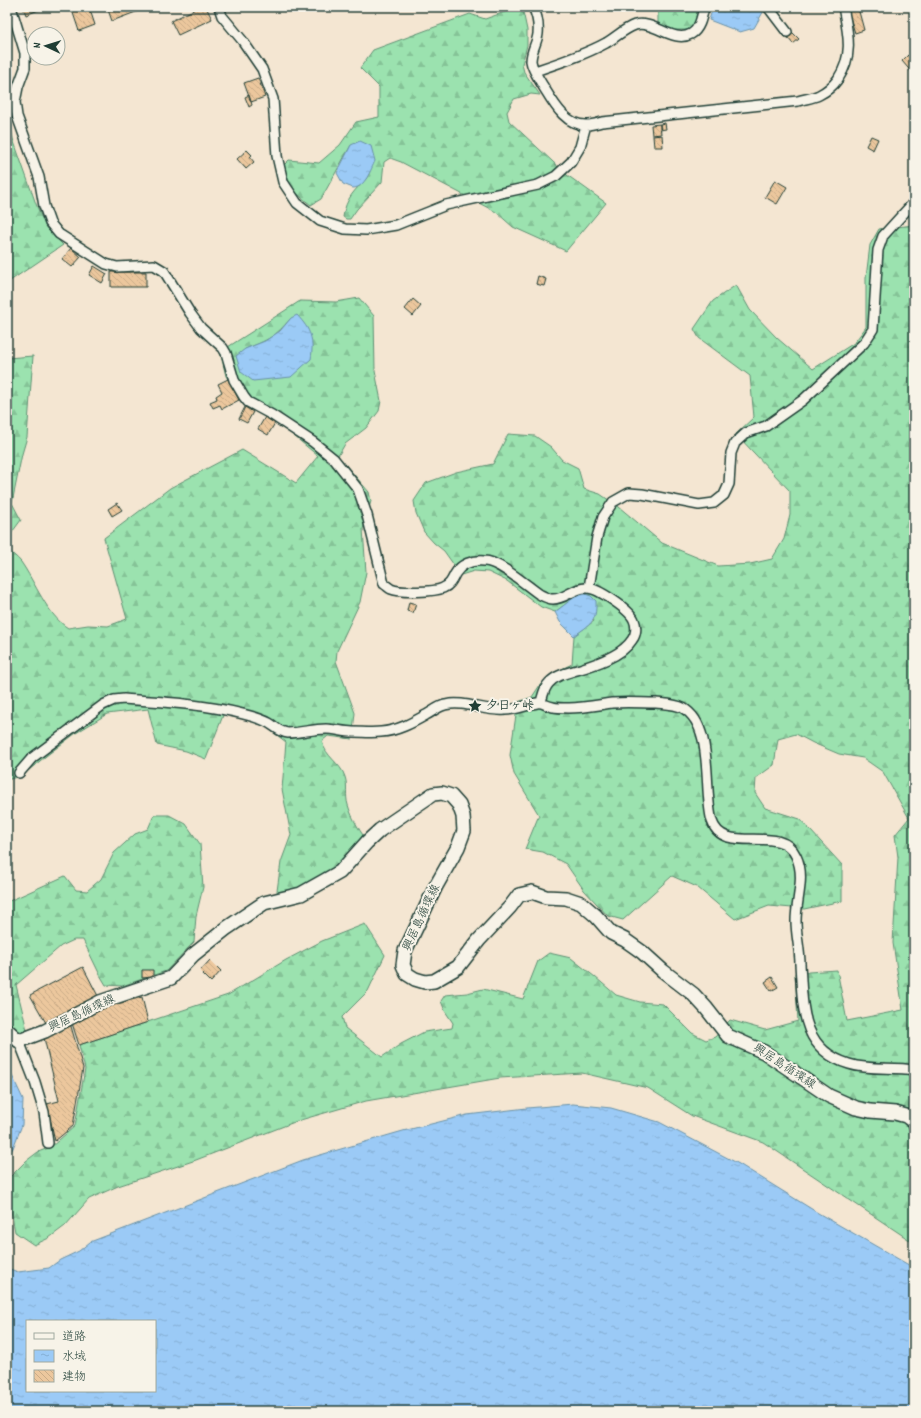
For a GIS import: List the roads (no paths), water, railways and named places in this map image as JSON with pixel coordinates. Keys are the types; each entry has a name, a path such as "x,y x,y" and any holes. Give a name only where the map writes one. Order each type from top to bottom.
{"main road":[{"path":"7,8 11,7"},
{"name":"興居島循環線","path":"19,1041 45,1031 100,1002 171,978 193,955 227,928 264,902 301,894 340,872 380,830 433,794 442,793 452,796 459,805 464,816 464,831 458,847 436,886 405,951 403,964 407,974 415,979 425,982 434,981 458,967 479,940 510,907 519,895 532,892 546,897 566,898 581,903 596,916 611,933 625,940 642,952 663,971 693,994 728,1036 764,1052 829,1096 856,1108 895,1113 906,1116 914,1122"},
{"path":"7,1030 19,1041"}],"street":[{"path":"11,7 25,53 25,68 18,87 15,102 17,116 38,177 44,206 50,223 59,234 106,264 117,267 154,265 164,271 197,323 223,348 226,353 234,380 248,402 272,415 313,442 334,459 358,489 367,515 384,584 391,589 399,591 443,588 450,583 463,565 472,562 484,561 495,563 539,594 553,599 560,598 581,588 589,588 610,598 626,610 634,619 636,627 635,636 628,647 617,654 584,668 560,675 550,682 544,690 541,702"},
{"path":"219,7 222,16 242,40 262,69 273,99 277,156 283,182 297,203 320,221 326,223 345,229 366,230 396,225 446,205 538,185 556,176 571,162 580,147 586,125"},
{"path":"533,7 538,16 538,34 533,48 531,62 535,71 554,104 565,117 586,125 798,100 819,95 834,86 844,70 849,52 848,32 843,7"},
{"path":"535,71 586,52 636,25 646,25 680,36 690,35 698,26 704,7"},
{"path":"768,7 787,32"},
{"path":"589,588 597,537 603,517 613,502 629,493 642,494 699,505 714,503 724,495 729,484 731,453 736,443 746,433 766,426 803,400 864,343 873,329 875,315 874,292 878,250 884,236 914,202"},
{"path":"19,773 32,758 103,705 114,700 124,699 181,702 225,710 269,723 279,731 289,733 327,729 354,732 380,732 399,729 443,705 453,704 496,710 507,710 541,702 553,707 572,708 616,703 671,704 684,708 695,718 702,733 707,767 711,817 715,829 721,835 731,838 773,840 786,845 795,853 800,866 800,891 796,919 803,1007 807,1027 818,1045 834,1058 850,1065 884,1069 902,1068 914,1070"},
{"path":"19,1041 35,1082 44,1112 48,1143"}],"water":[{"path":"713,7 766,7 754,28 740,32 709,20"},
{"path":"360,141 371,146 375,161 364,182 353,188 343,184 337,173 351,145"},
{"path":"297,315 306,325 312,340 311,359 291,377 253,381 241,372 236,356 245,349 265,341 280,331 291,318"},
{"path":"585,594 591,596 596,601 594,619 574,636 560,622 555,612 576,596"},
{"path":"7,1065 23,1099 22,1125 13,1148 7,1157"},
{"path":"573,1104 611,1108 659,1122 739,1164 818,1213 914,1268 914,1411 7,1411 7,1268 18,1272 49,1268 60,1260 79,1251 90,1242 303,1160 403,1131 467,1115"}],"place":[{"name":"夕日ヶ峠","path":"475,706"}]}
